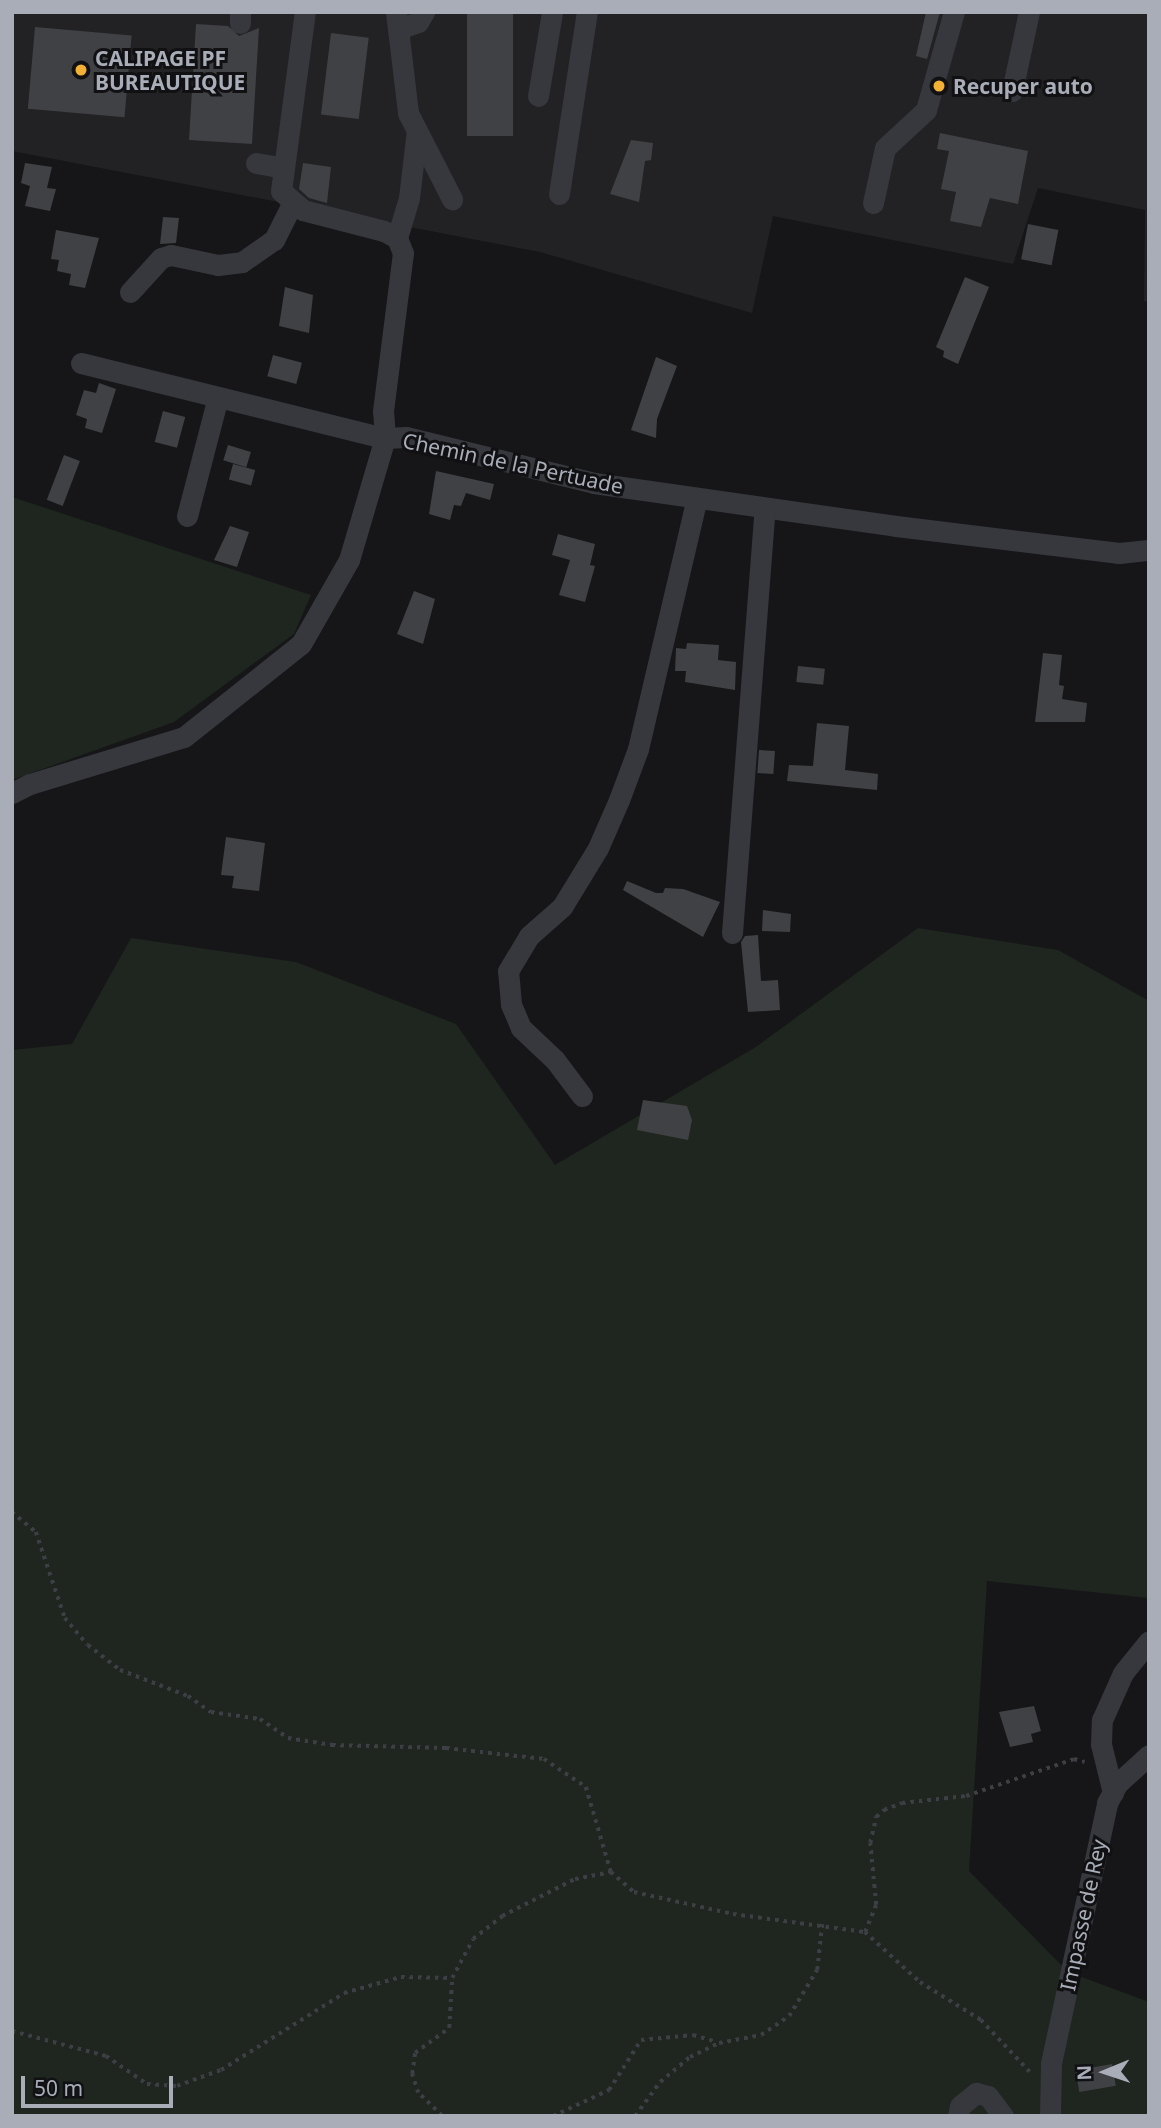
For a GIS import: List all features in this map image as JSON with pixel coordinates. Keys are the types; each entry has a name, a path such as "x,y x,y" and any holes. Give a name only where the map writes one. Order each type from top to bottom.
{"street":[{"path":"305,12 281,191 303,210 397,238 409,198 417,130"},
{"path":"424,12 418,22 397,21 408,113 452,199"},
{"path":"538,96 552,12"},
{"path":"559,194 587,12"},
{"path":"873,203 885,148 926,110 954,12"},
{"path":"1012,91 1029,12"},
{"path":"256,163 284,168"},
{"path":"130,292 150,264 171,255 218,265 242,262 274,240 293,202"},
{"name":"Chemin de la Pertuade","path":"397,238 403,275 383,411 385,438 406,437 594,483 765,508 1119,553 1149,550"},
{"path":"12,793 30,784 184,737 301,644 349,560 385,438 81,363"},
{"path":"187,516 218,397"},
{"path":"582,1096 555,1060 521,1028 511,1004 508,971 529,936 562,908 598,848 619,800 655,682 697,498"},
{"path":"733,933 765,508"},
{"path":"1112,1793 1102,1720 1122,1673 1149,1641"},
{"name":"Impasse de Rey","path":"1050,2116 1049,2091 1107,1803 1112,1793 1149,1755"},
{"path":"958,2116 960,2106 976,2093 988,2096 1003,2116"}],"path":[{"path":"12,1512 36,1532 65,1618 88,1645 120,1670 188,1696 211,1712 260,1719 288,1738 332,1745 446,1748 544,1759 586,1787 611,1872 634,1892 733,1914 822,1923 864,1932 920,1982 981,2020 1049,2091"},
{"path":"864,1932 876,1905 870,1843 876,1817 884,1810 902,1803 967,1796 1074,1759 1107,1770"},
{"path":"442,2116 418,2093 412,2074 415,2053 449,2028 452,1978 472,1939 502,1916 575,1879 611,1872"},
{"path":"635,2116 674,2068 719,2043 761,2035 789,2016 817,1970 822,1923"},
{"path":"12,2031 106,2056 147,2084 177,2086 221,2070 344,1993 401,1977 452,1978"},
{"path":"553,2116 609,2090 641,2039 693,2035 719,2043"}],"shaded area":[{"path":"12,12 1149,12 1149,302 1144,301 1145,210 1038,188 1013,264 773,216 752,313 540,252 12,151"},
{"path":"12,497 311,595 294,634 174,722 12,780"},
{"path":"918,928 1058,950 1149,1001 1149,1598 987,1581 969,1871 1068,1972 1149,2002 1149,2116 12,2116 12,1050 72,1044 131,938 296,962 456,1024 555,1165 756,1047"}],"building":[{"path":"467,12 513,12 513,136 467,136"},
{"path":"926,12 940,12 927,59 916,56"},
{"path":"196,24 228,26 239,36 259,28 252,144 189,140"},
{"path":"35,27 132,35 124,117 28,109"},
{"path":"331,33 369,38 359,119 321,114"},
{"path":"940,133 1028,151 1018,204 990,198 981,227 950,221 956,192 941,189 949,151 937,149"},
{"path":"631,140 653,143 651,160 645,161 639,202 610,194"},
{"path":"25,163 52,167 47,188 56,189 50,211 25,206 30,186 21,183"},
{"path":"303,163 331,167 327,203 309,198 299,189"},
{"path":"163,217 179,218 176,243 160,244"},
{"path":"1028,224 1058,230 1052,265 1021,259"},
{"path":"56,230 99,238 85,288 69,285 71,274 57,271 59,260 51,259"},
{"path":"965,277 989,287 958,364 943,357 944,351 936,347"},
{"path":"285,287 313,295 309,333 279,326"},
{"path":"273,355 302,363 296,384 267,376"},
{"path":"656,357 677,366 657,419 656,438 631,430"},
{"path":"99,383 116,389 102,433 85,428 87,419 76,415 84,390 96,393"},
{"path":"163,411 185,417 177,448 155,442"},
{"path":"228,445 251,452 246,467 223,460"},
{"path":"64,455 80,461 63,506 47,500"},
{"path":"233,464 255,470 251,485 229,479"},
{"path":"436,471 494,484 490,500 466,493 461,506 454,505 450,520 429,514"},
{"path":"230,526 249,532 237,567 214,560"},
{"path":"558,534 595,544 590,565 595,566 585,602 559,595 570,560 552,555"},
{"path":"414,591 435,599 423,644 397,634"},
{"path":"687,643 719,645 718,660 736,662 735,690 685,682 686,671 675,671 676,648 686,649"},
{"path":"1043,653 1062,655 1059,685 1064,686 1062,699 1087,703 1085,722 1035,722"},
{"path":"798,666 825,669 823,685 796,682"},
{"path":"817,723 849,726 845,770 878,774 877,790 787,781 789,765 813,766"},
{"path":"759,750 775,751 773,774 757,773"},
{"path":"226,837 265,843 259,891 232,888 234,876 221,875"},
{"path":"627,881 656,893 663,893 665,888 683,889 720,902 703,937 623,890"},
{"path":"763,910 791,914 790,932 762,931"},
{"path":"758,935 761,981 778,980 780,1010 748,1012 741,942 745,936"},
{"path":"643,1100 687,1106 692,1120 688,1140 637,1130"},
{"path":"1034,1706 1041,1731 1031,1734 1033,1742 1010,1747 999,1712"},
{"path":"1112,2064 1116,2086 1079,2092 1076,2070"}],"place":[{"name":"CALIPAGE PF BUREAUTIQUE","path":"81,70"},
{"name":"Recuper auto","path":"939,86"}]}
